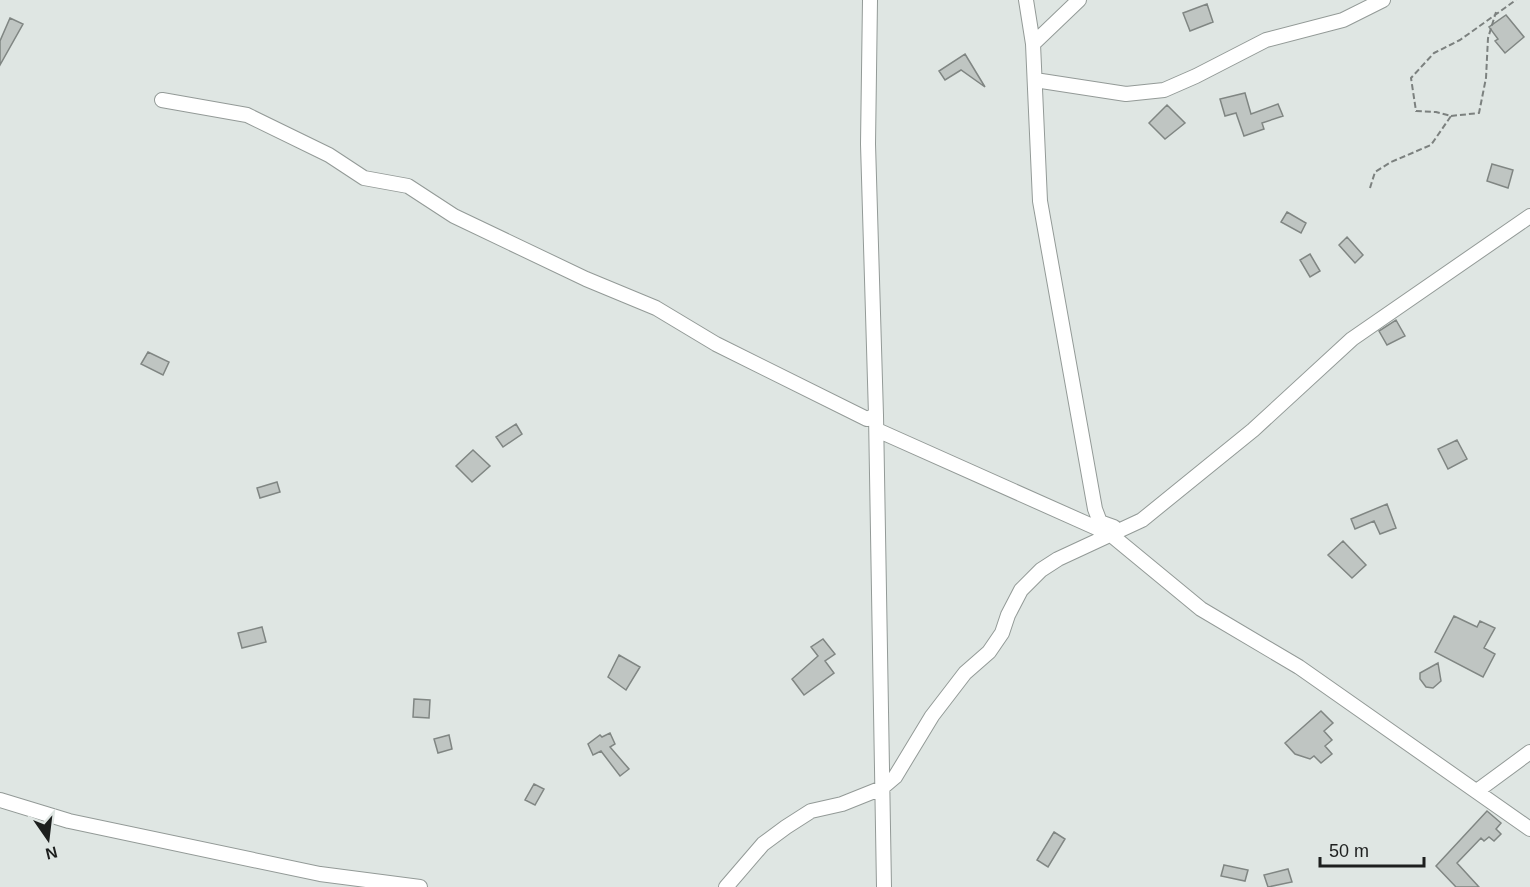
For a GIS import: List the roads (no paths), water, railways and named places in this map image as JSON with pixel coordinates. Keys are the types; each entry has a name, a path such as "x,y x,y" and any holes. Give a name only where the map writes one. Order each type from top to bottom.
{"street":[{"path":"870,0 868,156 877,430 884,887"},
{"path":"1026,0 1033,44 1040,201 1087,470 1100,522 1115,532 1201,609 1299,667 1530,830"},
{"path":"1033,44 1079,0"},
{"path":"1035,80 1126,94 1164,90 1266,40 1343,20 1383,0"},
{"path":"162,99 247,115 329,155 363,178 408,186 454,216 586,279 656,308 716,344 837,406 867,419 876,415"},
{"path":"726,887 763,844 811,811 842,804 882,788 895,777 932,716 965,673 989,652 1002,633 1021,590 1041,570 1058,558 1142,520 1227,452 1352,339 1530,216"},
{"path":"877,430 1115,532"},
{"path":"1477,791 1530,752"},
{"path":"0,801 69,820 320,874 420,887"}]}
